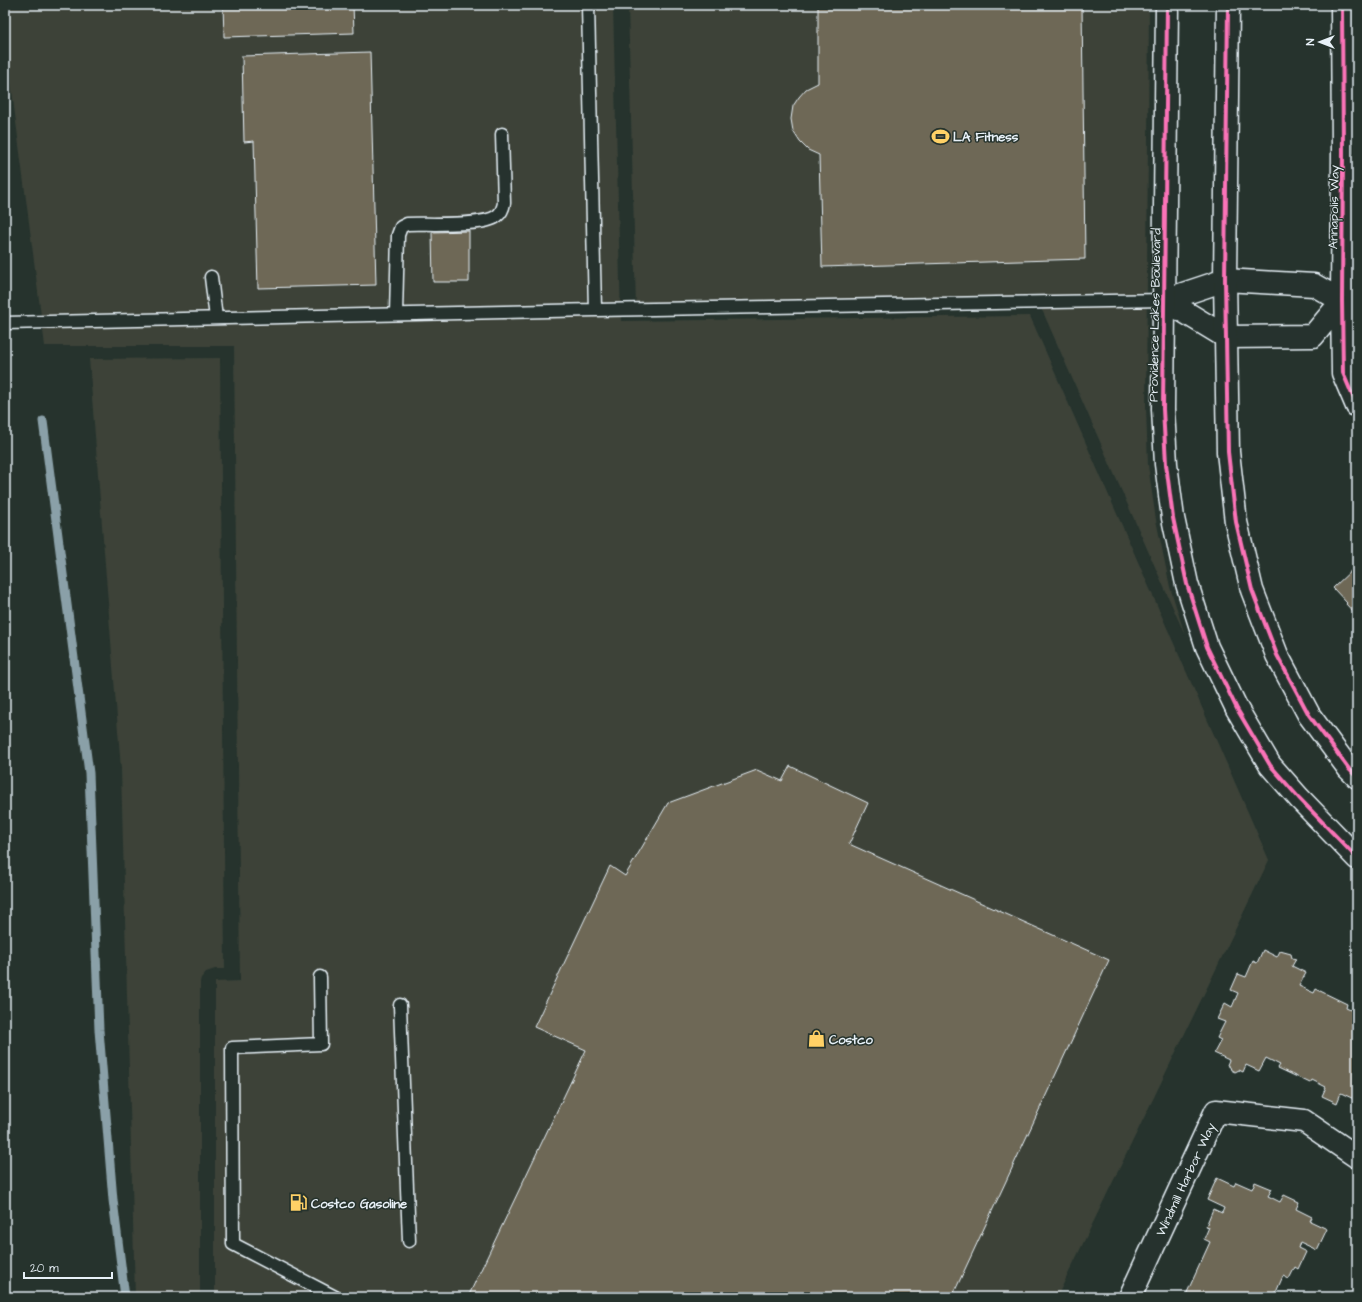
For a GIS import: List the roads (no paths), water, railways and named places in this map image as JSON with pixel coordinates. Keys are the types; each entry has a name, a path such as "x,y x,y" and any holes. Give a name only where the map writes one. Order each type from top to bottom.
{"street":[{"name":"Providence Lakes Boulevard","path":"1167,5 1164,409 1166,464 1173,518 1187,584 1208,647 1237,709 1270,765 1299,798 1357,858"},
{"path":"1228,5 1225,280 1228,452 1236,522 1252,590 1277,655 1309,715 1357,777"},
{"name":"Annapolis Way","path":"1342,5 1350,152 1342,301 1343,373 1357,406"},
{"path":"1225,280 1314,285 1342,301 1313,336 1226,337 1165,300 1225,280"},
{"name":"Windmill Harbor Way","path":"1130,1297 1216,1111 1304,1121 1357,1157"}],"lane":[{"path":"588,5 595,310"},
{"path":"396,314 398,235 401,227 407,224 479,222 496,217 502,210 504,203 502,134"},
{"path":"211,277 216,318"},
{"path":"5,323 595,310 1165,300"},
{"path":"320,977 321,1044 232,1048 233,1244 335,1297"},
{"path":"400,1005 409,1241"}],"waterway":[{"path":"43,421 89,773 99,1030 113,1200 125,1297"}],"place":[{"name":"LA Fitness","path":"940,136"},
{"name":"Costco","path":"816,1039"},
{"name":"Costco Gasoline","path":"298,1203"}]}
